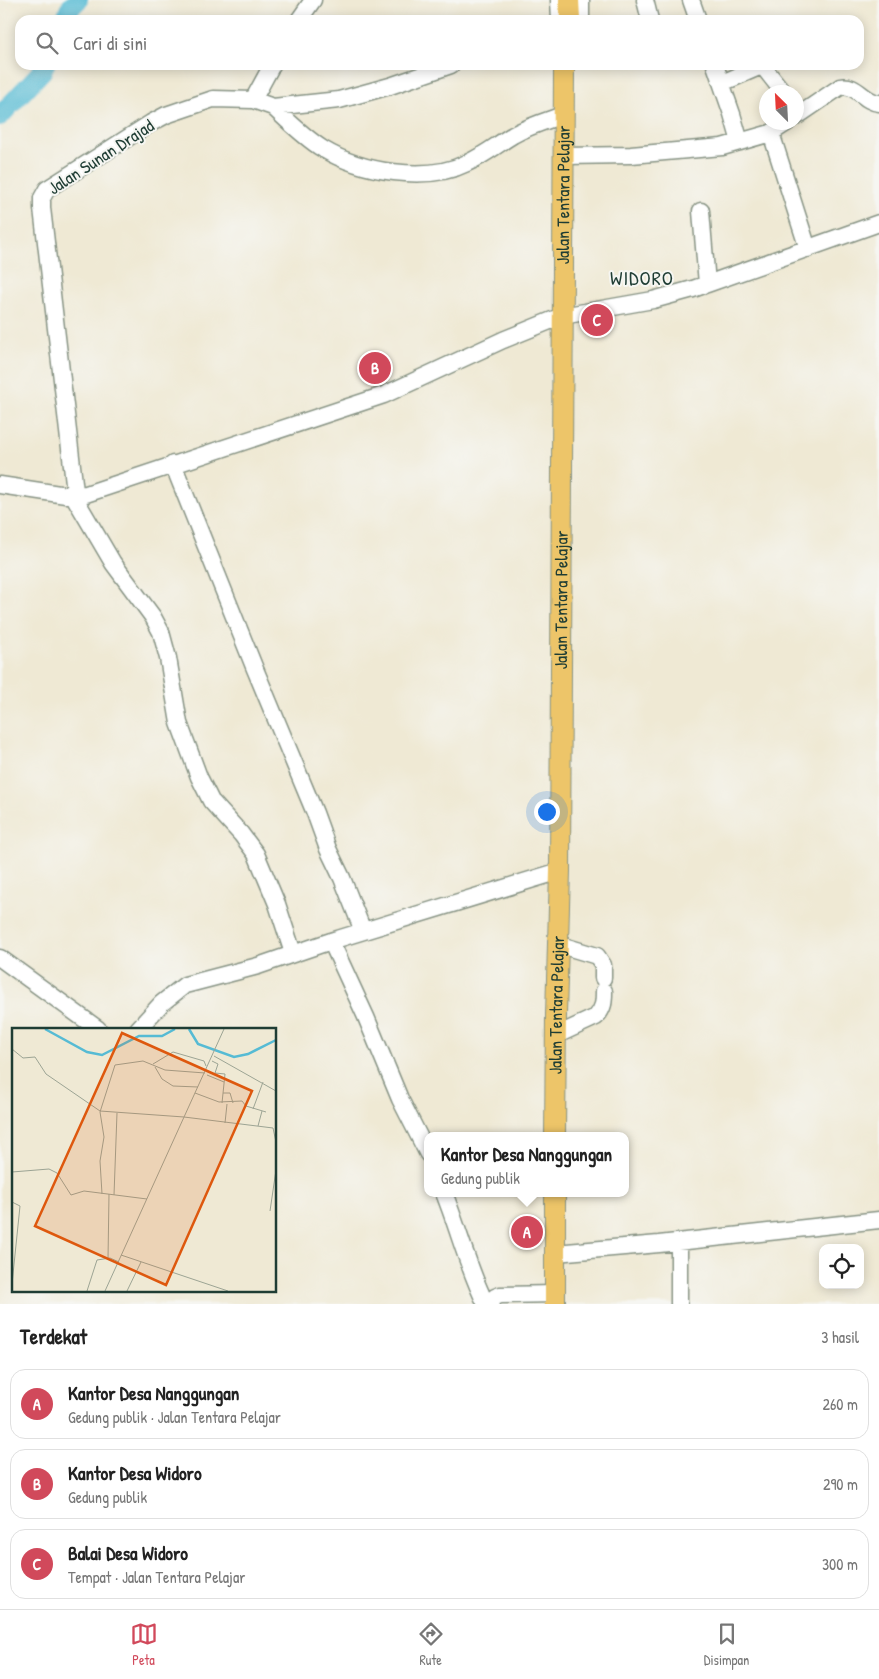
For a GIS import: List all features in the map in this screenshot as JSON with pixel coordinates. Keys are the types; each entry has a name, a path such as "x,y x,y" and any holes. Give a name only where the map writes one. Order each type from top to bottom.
{"main road":[{"path":"569,0 570,15"},
{"name":"Jalan Tentara Pelajar","path":"555,1132 560,871 564,70"},
{"path":"555,1197 555,1299"}],"street":[{"path":"302,15 313,0"},
{"path":"559,0 560,15"},
{"path":"581,0 581,15"},
{"path":"646,0 649,15"},
{"path":"690,0 696,15"},
{"path":"253,100 269,70"},
{"name":"Jalan Sunan Drajad","path":"76,495 42,208 44,193 47,189 166,114 213,99 253,100 273,107 339,100 390,86 436,70"},
{"path":"717,70 740,142"},
{"path":"722,83 750,70"},
{"path":"766,70 778,85"},
{"path":"804,111 840,87 847,85 871,103 879,104"},
{"path":"273,107 300,132 323,149 339,157 359,164 420,174 466,164 514,134 533,125 563,116"},
{"path":"562,156 631,155 722,147 776,130"},
{"path":"771,133 808,249"},
{"path":"701,211 707,284"},
{"path":"0,485 57,494 86,494 384,395 504,340 562,316 653,300 707,284 879,223"},
{"path":"173,464 255,670 363,931"},
{"path":"76,495 77,504 113,563 152,616 161,632 168,658 179,723 199,777 211,801 241,834 256,854 277,904 293,953"},
{"path":"139,1028 162,1003 185,985 258,966 331,941 560,871"},
{"path":"331,941 366,1017 400,1100 424,1146"},
{"path":"556,1036 596,1016 601,1012 604,1004 603,964 597,956 558,944"},
{"path":"0,958 97,1028"},
{"path":"446,1197 457,1224 479,1291 488,1304 500,1295 555,1299"},
{"path":"554,1252 592,1251 879,1220"},
{"path":"679,1304 680,1242"}],"waterway":[{"path":"67,15 70,8 78,0"},
{"path":"0,116 42,70"}],"place":[{"name":"Balai Desa Widoro","path":"597,320"},
{"name":"Kantor Desa Widoro","path":"375,368"},
{"name":"Kantor Desa Nanggungan","path":"527,1232"}],"district":[{"name":"WIDORO","path":"642,278"}]}
